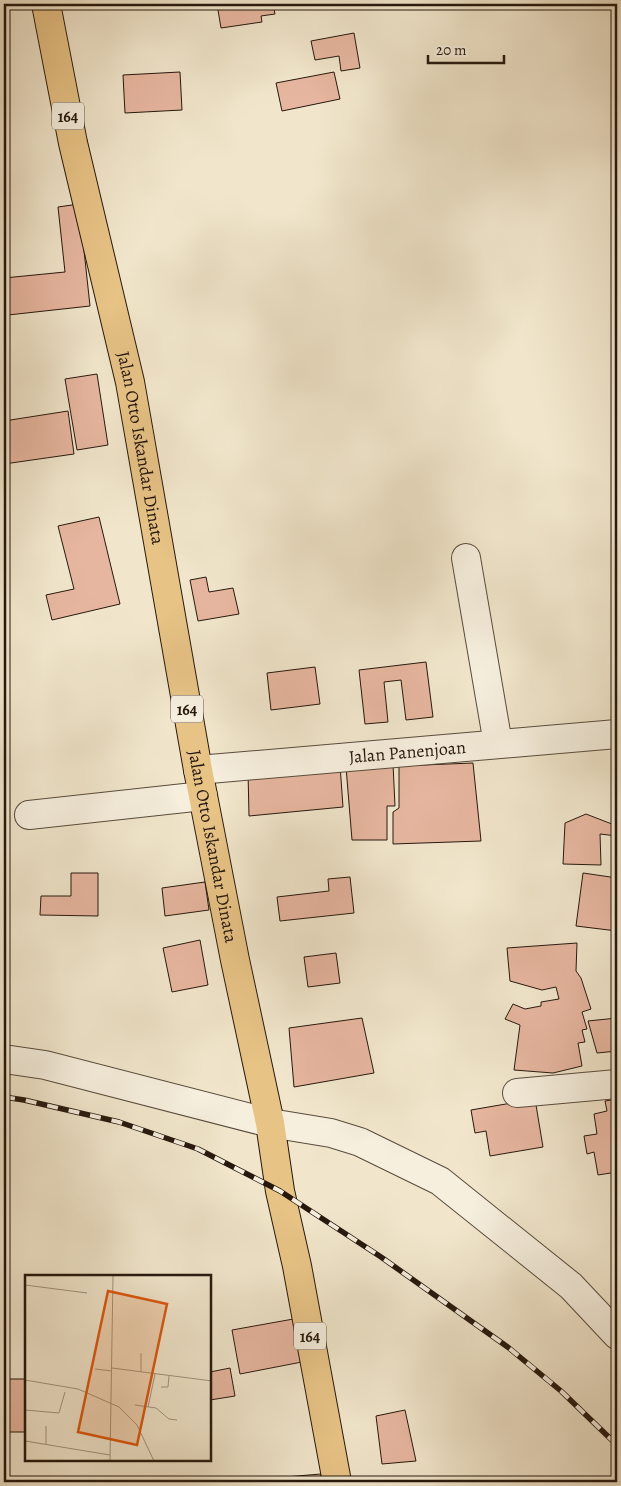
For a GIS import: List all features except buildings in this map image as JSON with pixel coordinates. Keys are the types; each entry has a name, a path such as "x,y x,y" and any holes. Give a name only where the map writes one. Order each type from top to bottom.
{"main road":[{"name":"Jalan Otto Iskandar Dinata","path":"46,4 72,143 130,382 198,770 235,960 270,1123 280,1191 297,1266 337,1482"}],"street":[{"path":"466,558 498,744"},
{"name":"Jalan Panenjoan","path":"198,770 617,734"},
{"path":"29,815 203,796"},
{"path":"4,1059 45,1065 270,1123 331,1133 360,1142 440,1181 571,1286 617,1335"},
{"path":"518,1093 617,1084"}],"railway":[{"path":"4,1097 119,1122 198,1149 280,1191 381,1257 509,1348 561,1391 617,1445"}]}
